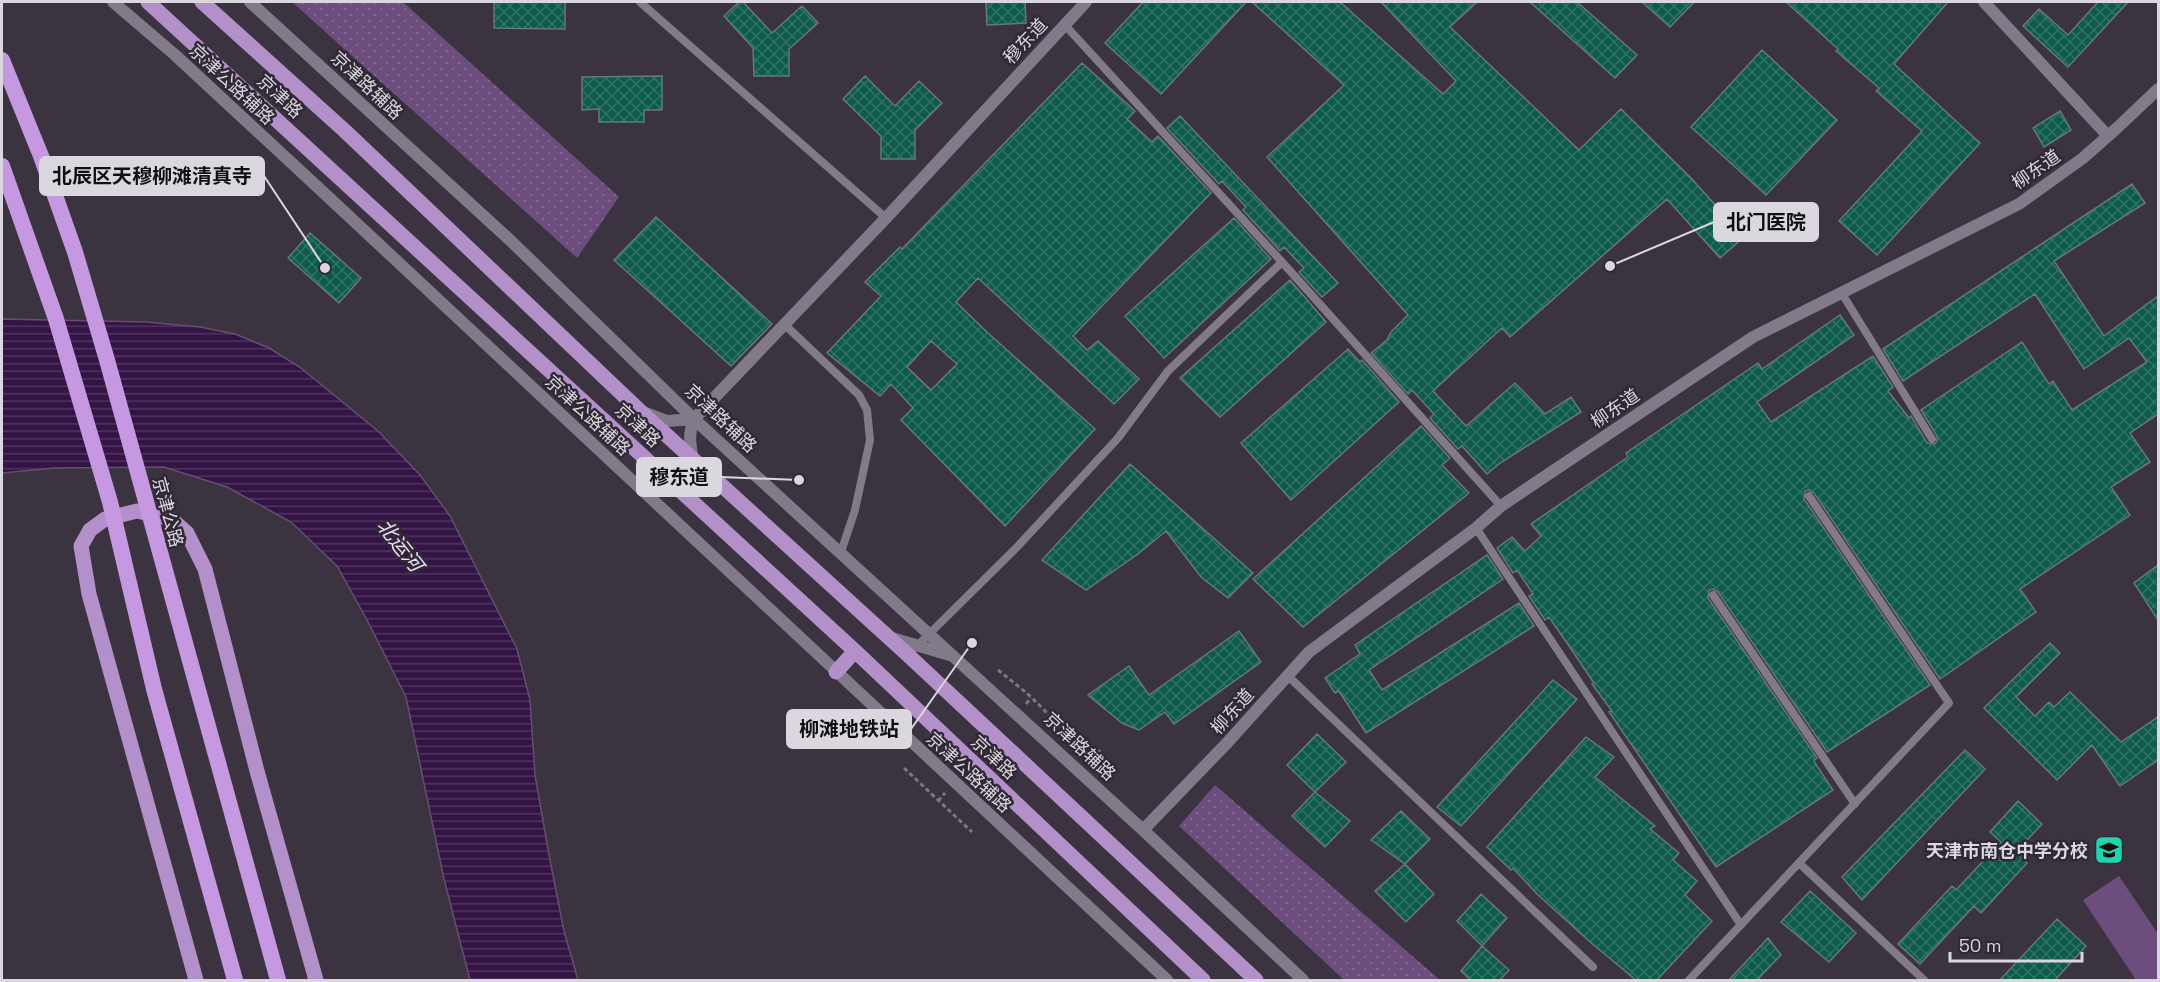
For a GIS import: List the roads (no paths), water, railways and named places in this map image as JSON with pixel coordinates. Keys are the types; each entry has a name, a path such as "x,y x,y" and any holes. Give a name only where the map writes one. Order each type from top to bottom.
{"highway":[{"name":"京津公路","path":"2,60 75,252 104,349 278,981"},
{"path":"2,166 56,319 106,491 154,689 234,981"}],"main road":[{"name":"京津路","path":"148,2 855,651 1203,981"},
{"name":"京津路","path":"202,2 354,140 693,460 888,637 913,651 1256,981"},
{"path":"196,981 89,594 82,555 81,546 90,530 105,519 137,511 171,519 187,533 205,569 256,771 316,981"},
{"path":"836,672 855,651"}],"street":[{"name":"京津公路辅路","path":"113,2 174,54 324,193 1167,981"},
{"name":"京津路辅路","path":"250,2 511,241 694,418 957,657 1303,981"},
{"name":"穆东道","path":"694,418 886,218 1086,2"},
{"path":"1984,2 2108,136"},
{"name":"柳东道","path":"1143,830 1227,743 1309,652 1476,528 1501,506 1753,337 2019,204 2083,158 2158,89"},
{"path":"640,411 667,421 694,418 689,442 693,460"},
{"path":"913,651 957,657"}],"lane":[{"path":"640,2 886,218"},
{"path":"1064,24 1501,506"},
{"path":"913,651 1018,546 1118,438 1167,371 1282,262"},
{"path":"1841,292 1932,439"},
{"path":"784,324 859,395 867,410 870,440 855,510 841,552"},
{"path":"1689,981 1949,703 1809,496"},
{"path":"1476,528 1740,925"},
{"path":"1713,595 1854,804"},
{"path":"1288,676 1593,966"},
{"path":"1798,863 1924,981"}],"water":[{"name":"北运河","path":"2,319 146,322 200,327 235,334 269,348 301,368 379,432 420,475 450,516 517,649 530,700 535,775 549,855 564,931 578,980 470,980 444,879 406,697 337,566 291,522 227,487 164,467 55,468 2,473"}],"place":[{"name":"北门医院","path":"1610,266"},
{"name":"北辰区天穆柳滩清真寺","path":"325,268"},
{"name":"穆东道","path":"799,480"},
{"name":"柳滩地铁站","path":"972,643"},
{"name":"天津市南仓中学分校","path":"2109,850"}]}
